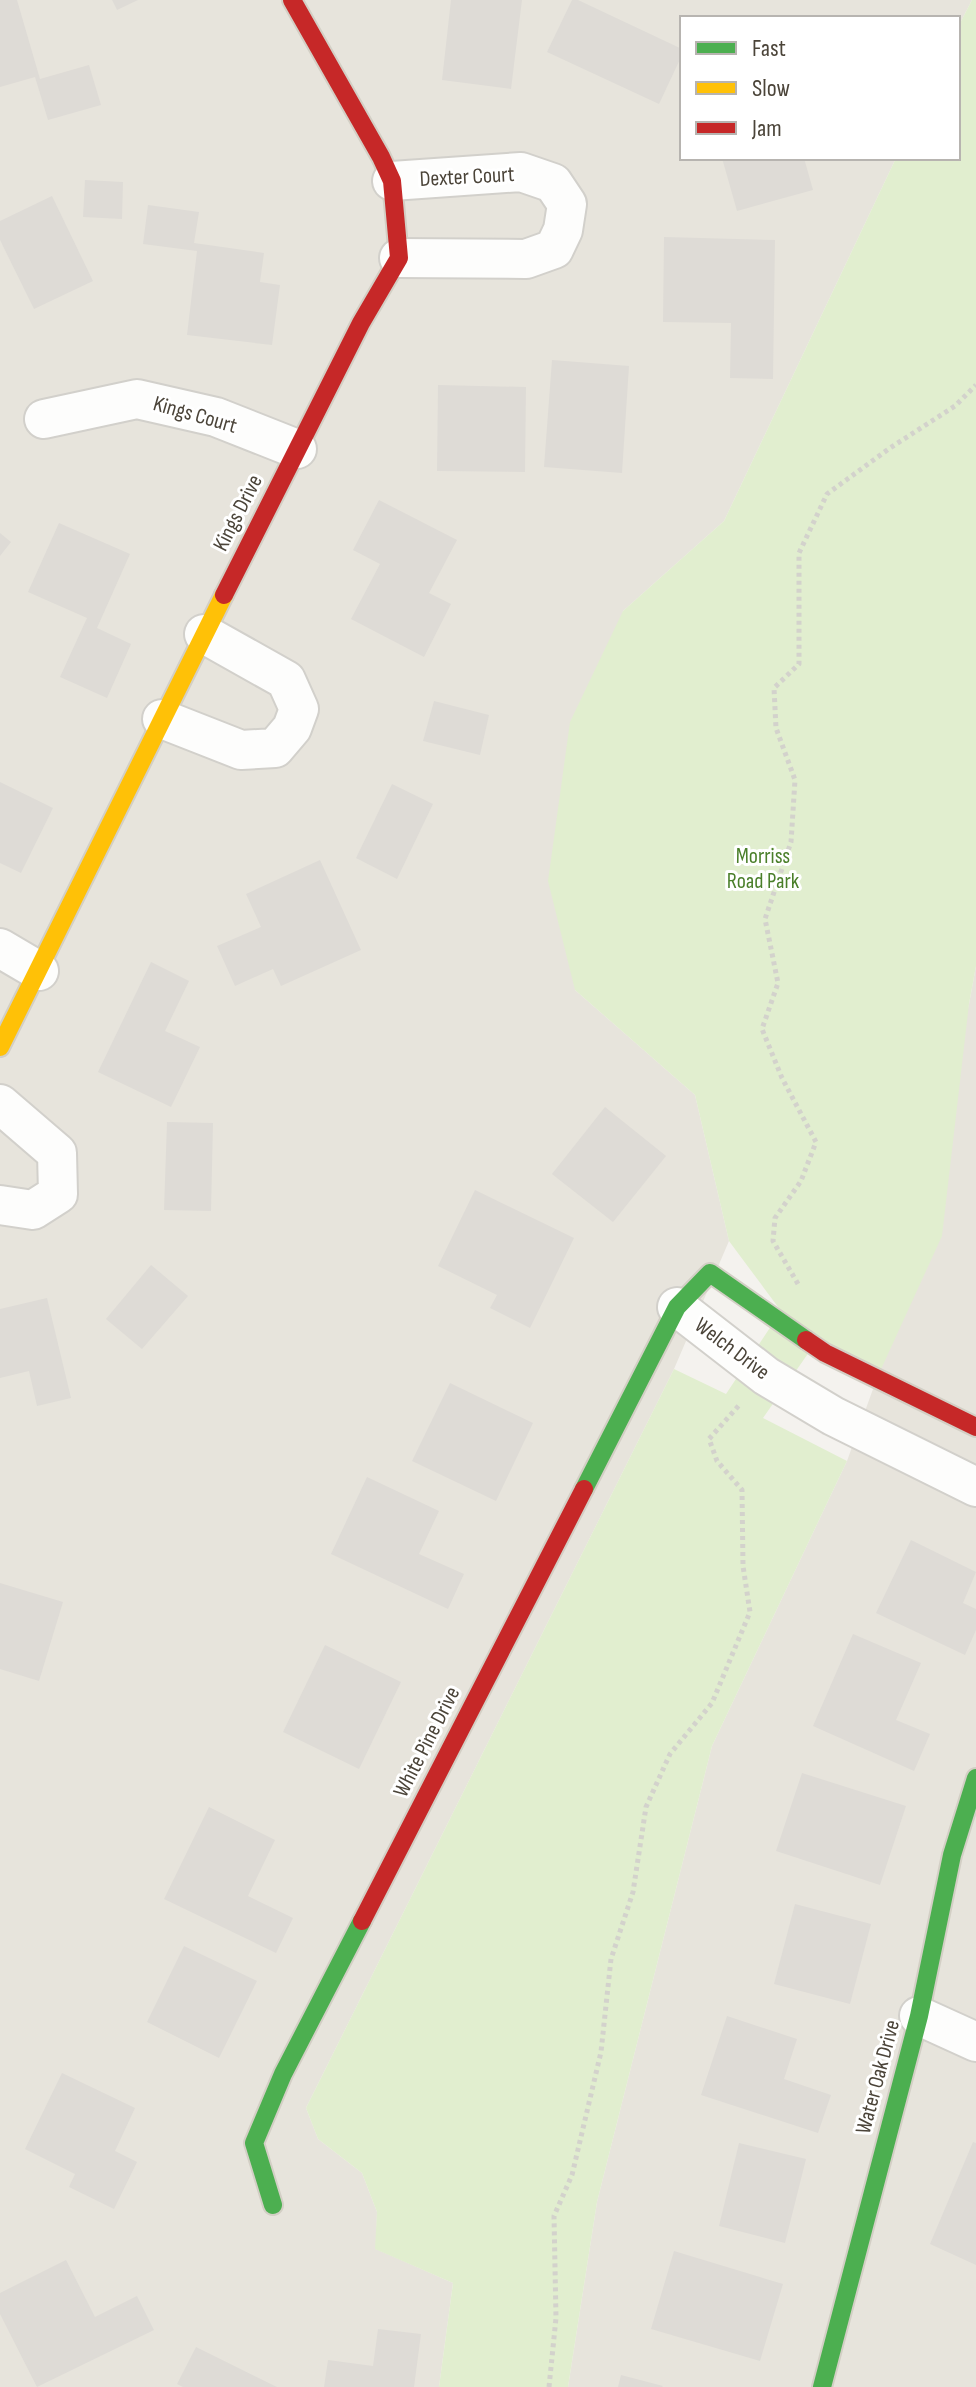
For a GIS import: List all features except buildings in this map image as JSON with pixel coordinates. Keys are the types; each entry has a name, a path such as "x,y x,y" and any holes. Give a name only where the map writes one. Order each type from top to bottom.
{"street":[{"path":"292,0 392,181 399,258"},
{"name":"Dexter Court","path":"392,181 521,172 553,183 567,204 563,230 554,249 526,259 399,258"},
{"name":"Kings Drive","path":"0,1047 297,449 361,323 399,258"},
{"name":"Kings Court","path":"44,419 137,399 216,417 297,449"},
{"path":"162,719 241,750 275,748 292,728 299,709 286,680 204,634"},
{"path":"0,948 39,971"},
{"path":"0,1104 57,1153 58,1194 33,1210 0,1205"},
{"name":"Welch Drive","path":"976,1427 825,1353 710,1273 677,1307 766,1376 833,1416 976,1487"},
{"name":"White Pine Drive","path":"273,2205 254,2143 283,2074 677,1307"},
{"name":"Water Oak Drive","path":"822,2387 919,2016 952,1855 976,1778"},
{"path":"919,2016 976,2042"}],"shaded area":[{"path":"0,0 972,0 960,23 960,16 680,16 680,160 895,160 724,521 623,611 575,990 695,1095 729,1241 674,1369 306,2108 318,2139 362,2173 377,2212 376,2249 453,2283 439,2387 0,2387"},
{"path":"976,966 976,2387 568,2387 597,2202 712,1746 847,1461 877,1378"}],"green space":[{"name":"Morriss Road Park","path":"972,0 976,0 976,966 942,1236 877,1378 814,1345 763,1418 847,1461 712,1746 597,2202 568,2387 439,2387 453,2283 375,2249 377,2212 362,2173 318,2139 306,2108 674,1369 726,1394 781,1311 729,1241 695,1095 575,990 548,881 570,722 623,611 724,521 895,160 960,160 960,23"}],"traffic: fast":[{"path":"584,1489 677,1307 710,1273 806,1340"},
{"path":"822,2387 919,2016 952,1855 976,1778"},
{"path":"273,2205 254,2143 283,2074 362,1921"}],"traffic: slow":[{"path":"0,1047 224,595"}],"traffic: jam":[{"path":"224,595 361,323 399,258 392,181 292,0"},
{"path":"806,1340 825,1353 976,1427"},
{"path":"362,1921 584,1489"}]}
